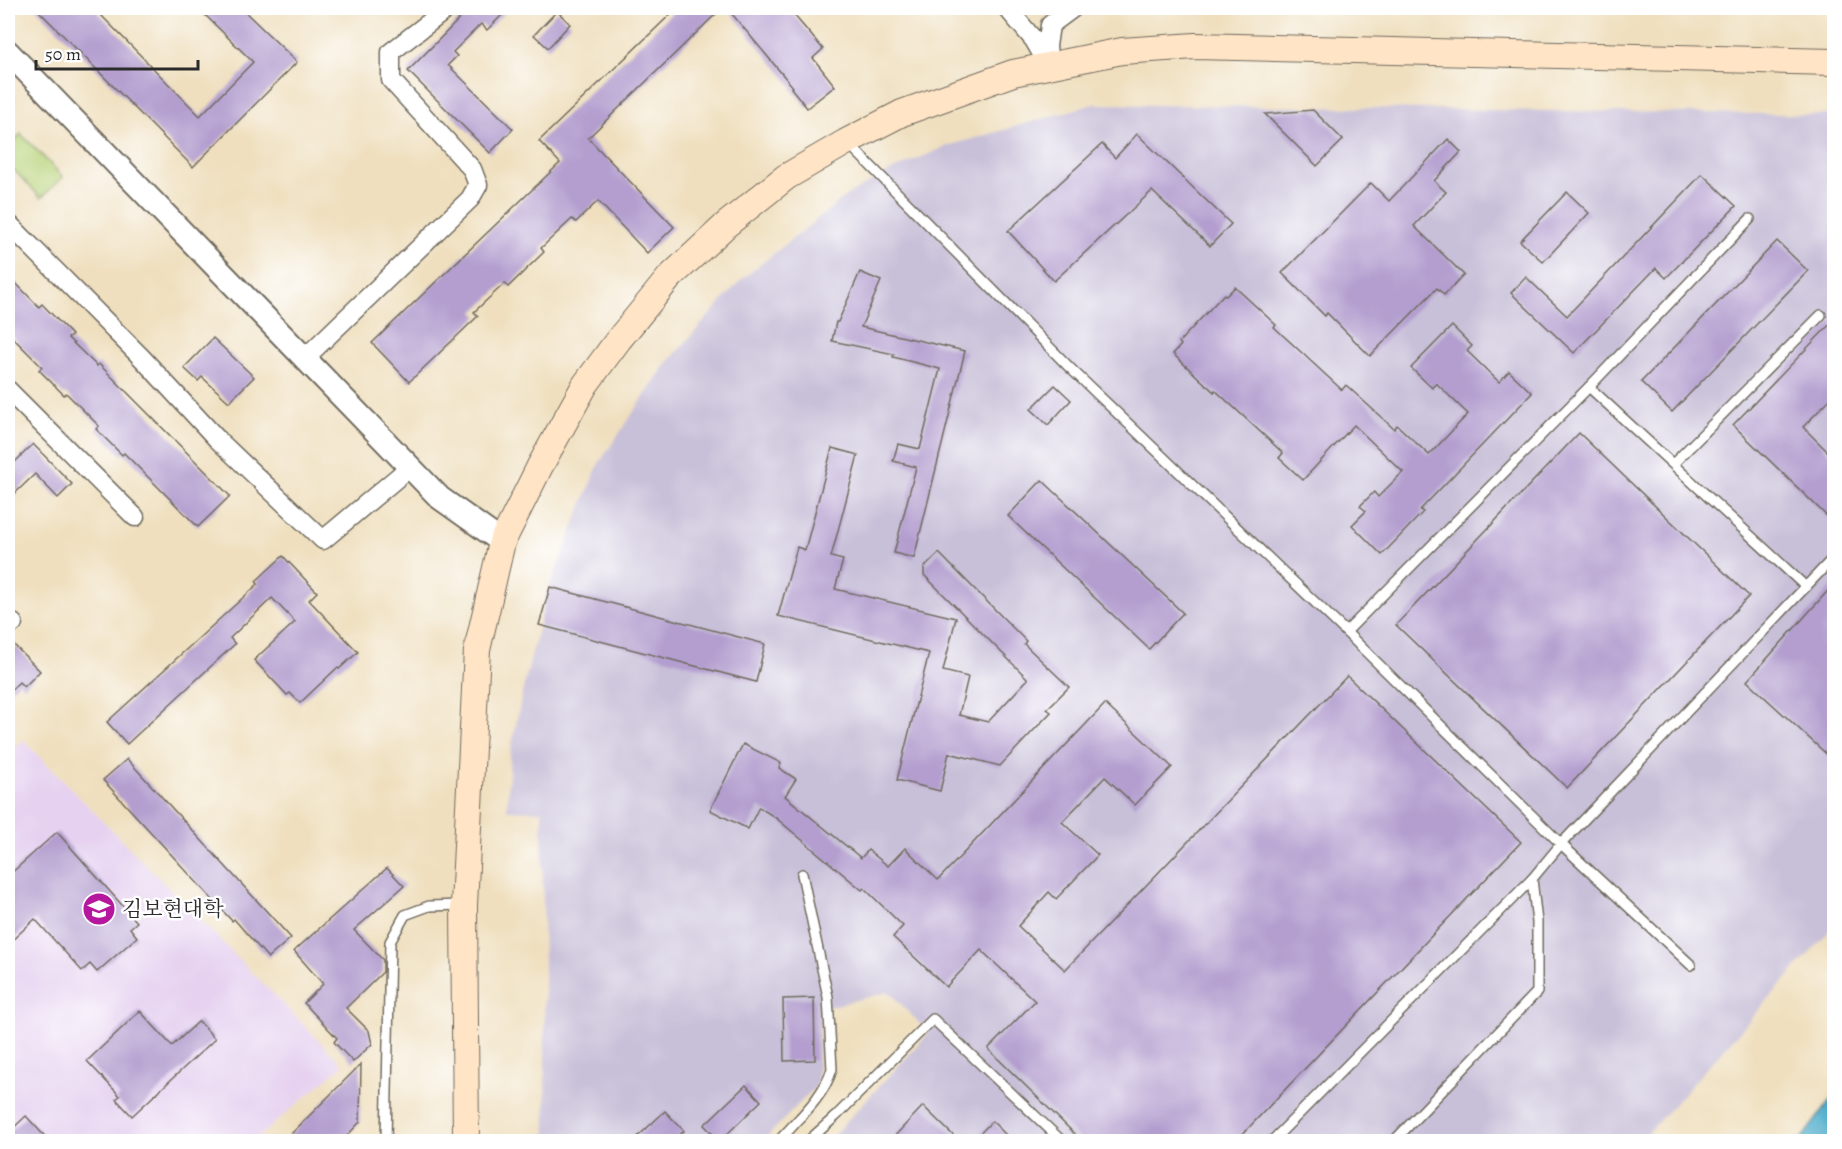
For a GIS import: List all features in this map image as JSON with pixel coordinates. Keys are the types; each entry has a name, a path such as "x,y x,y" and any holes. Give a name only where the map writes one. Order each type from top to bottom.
{"main road":[{"path":"466,1142 464,905 477,650 502,542 540,466 585,385 619,339 669,278 728,224 786,177 846,142 903,113 968,88 1013,73 1122,51 1195,46 1834,62"}],"street":[{"path":"305,358 470,199 478,185 472,169 391,80 391,52 448,8"},
{"path":"1006,8 1034,40 1049,66"},
{"path":"1049,66 1047,46 1050,25 1073,8"},
{"path":"8,52 440,498 502,542"},
{"path":"8,223 142,358 217,440 323,540 410,467"},
{"path":"8,390 135,517"}],"lane":[{"path":"846,142 1070,367 1346,632 1561,844 1691,965"},
{"path":"1346,632 1589,387 1750,219"},
{"path":"1673,464 1821,315"},
{"path":"1589,387 1806,587"},
{"path":"1271,1142 1532,879 1561,844 1834,557"},
{"path":"778,1142 817,1097 829,1080 832,1069 828,997 802,874"},
{"path":"1393,1142 1537,992 1537,922 1532,879"},
{"path":"386,1142 390,942 405,915 429,906 464,905"},
{"path":"807,1142 933,1019 1063,1142"}],"shaded area":[{"path":"1094,104 1834,115 1834,926 1641,1141 828,1141 929,1033 889,992 820,1009 817,1085 763,1141 546,1141 542,811 507,810 510,755 523,689 547,593 599,463 667,363 741,280 847,195 893,170 944,147"},
{"name":"김보현대학","path":"23,740 343,1065 254,1141 8,1141 8,754"}],"green space":[{"path":"21,134 63,177 41,198 8,164 8,147"}],"water":[{"path":"1834,1095 1834,1141 1798,1141 1803,1137"}],"building":[{"path":"36,8 94,8 200,116 253,62 198,8 241,8 297,62 193,167"},
{"path":"463,8 509,8 487,30 481,24 453,52 457,56 448,65 513,129 490,153 408,71 467,11"},
{"path":"677,8 722,8 588,138 674,227 647,253 598,201 576,222 572,219 541,248 544,252 508,287 505,283 474,312 478,316 409,382 372,343 560,163 539,141"},
{"path":"727,8 788,8 823,49 813,58 835,86 807,108 791,88 793,87"},
{"path":"557,11 570,24 548,48 534,35"},
{"path":"1313,110 1343,140 1317,166 1265,114"},
{"path":"1137,134 1231,224 1210,246 1152,191 1054,281 1008,231 1102,144 1115,158"},
{"path":"1448,139 1461,152 1434,181 1446,192 1414,226 1464,275 1444,295 1437,288 1370,356 1282,273 1371,183 1389,201"},
{"path":"1702,174 1736,206 1666,278 1656,268 1574,353 1511,293 1526,277 1567,316"},
{"path":"1567,192 1589,213 1543,262 1520,241"},
{"path":"1777,241 1808,271 1672,412 1641,382"},
{"path":"860,272 881,281 861,327 965,351 914,558 894,553 916,467 893,461 898,444 920,449 940,369 893,357 894,354 832,341 836,322 838,322"},
{"path":"8,275 39,307 42,304 72,335 68,338 97,366 99,364 230,496 198,527 124,453 122,455 96,429 99,426 39,370 42,367 8,333"},
{"path":"1235,287 1342,390 1346,385 1394,429 1397,425 1429,455 1468,414 1436,383 1432,388 1411,368 1452,326 1472,346 1467,351 1499,382 1509,371 1532,393 1420,510 1423,512 1382,555 1352,525 1366,511 1360,506 1374,492 1378,497 1403,472 1354,425 1303,480 1279,458 1283,453 1173,354 1181,345 1179,342 1224,294 1226,296"},
{"path":"1834,320 1834,395 1803,427 1834,458 1834,523 1733,425"},
{"path":"213,338 254,377 229,402 202,377 198,381 184,368"},
{"path":"1055,385 1071,400 1048,425 1031,409"},
{"path":"1579,433 1749,596 1567,788 1396,625"},
{"path":"33,444 72,484 58,498 35,474 8,500 8,469"},
{"path":"832,448 858,455 831,557 843,560 835,589 956,618 943,671 968,677 959,715 988,722 1028,679 924,575 924,568 939,553 1026,641 1024,644 1069,687 1047,709 1051,712 1000,766 949,753 940,791 897,780 929,653 778,616 797,547 805,550"},
{"path":"1042,480 1183,613 1149,649 1008,516"},
{"path":"283,556 317,592 309,600 358,652 339,669 337,668 300,703 290,693 287,695 254,660 295,622 272,598 230,638 235,644 127,744 107,722 258,584 256,581"},
{"path":"1834,584 1834,761 1747,681"},
{"path":"550,587 765,644 756,682 539,625"},
{"path":"8,639 40,671 24,687 19,682 8,693"},
{"path":"1347,676 1521,842 1235,1142 1083,1142 988,1049 1035,1001 981,950 946,987 893,937 903,926 864,888 862,890 776,818 759,807 748,829 710,810 743,744 781,763 779,768 796,779 785,796 861,858 868,850 888,866 905,848 938,880 1105,704 1172,767 1135,805 1105,777 1062,822 1098,855 1056,899 1049,892 1018,926 1065,970"},
{"path":"127,759 291,938 268,958 103,780"},
{"path":"57,832 137,922 130,928 137,937 97,972 90,964 82,971 35,919 8,944 8,876"},
{"path":"387,868 404,886 354,930 383,960 383,972 346,1008 369,1031 372,1044 353,1062 334,1042 337,1038 304,1003 323,984 294,951"},
{"path":"814,998 815,1060 784,1061 783,999"},
{"path":"140,1011 172,1046 199,1021 215,1039 132,1116 116,1099 120,1096 87,1061"},
{"path":"361,1064 360,1122 341,1142 283,1142"},
{"path":"746,1085 761,1101 720,1141 704,1125"},
{"path":"923,1106 960,1142 889,1142"},
{"path":"665,1111 684,1131 672,1142 632,1142"},
{"path":"26,1116 50,1142 8,1142 8,1133"},
{"path":"992,1121 1013,1142 972,1142"}],"place":[{"name":"김보현대학","path":"99,909"}]}
